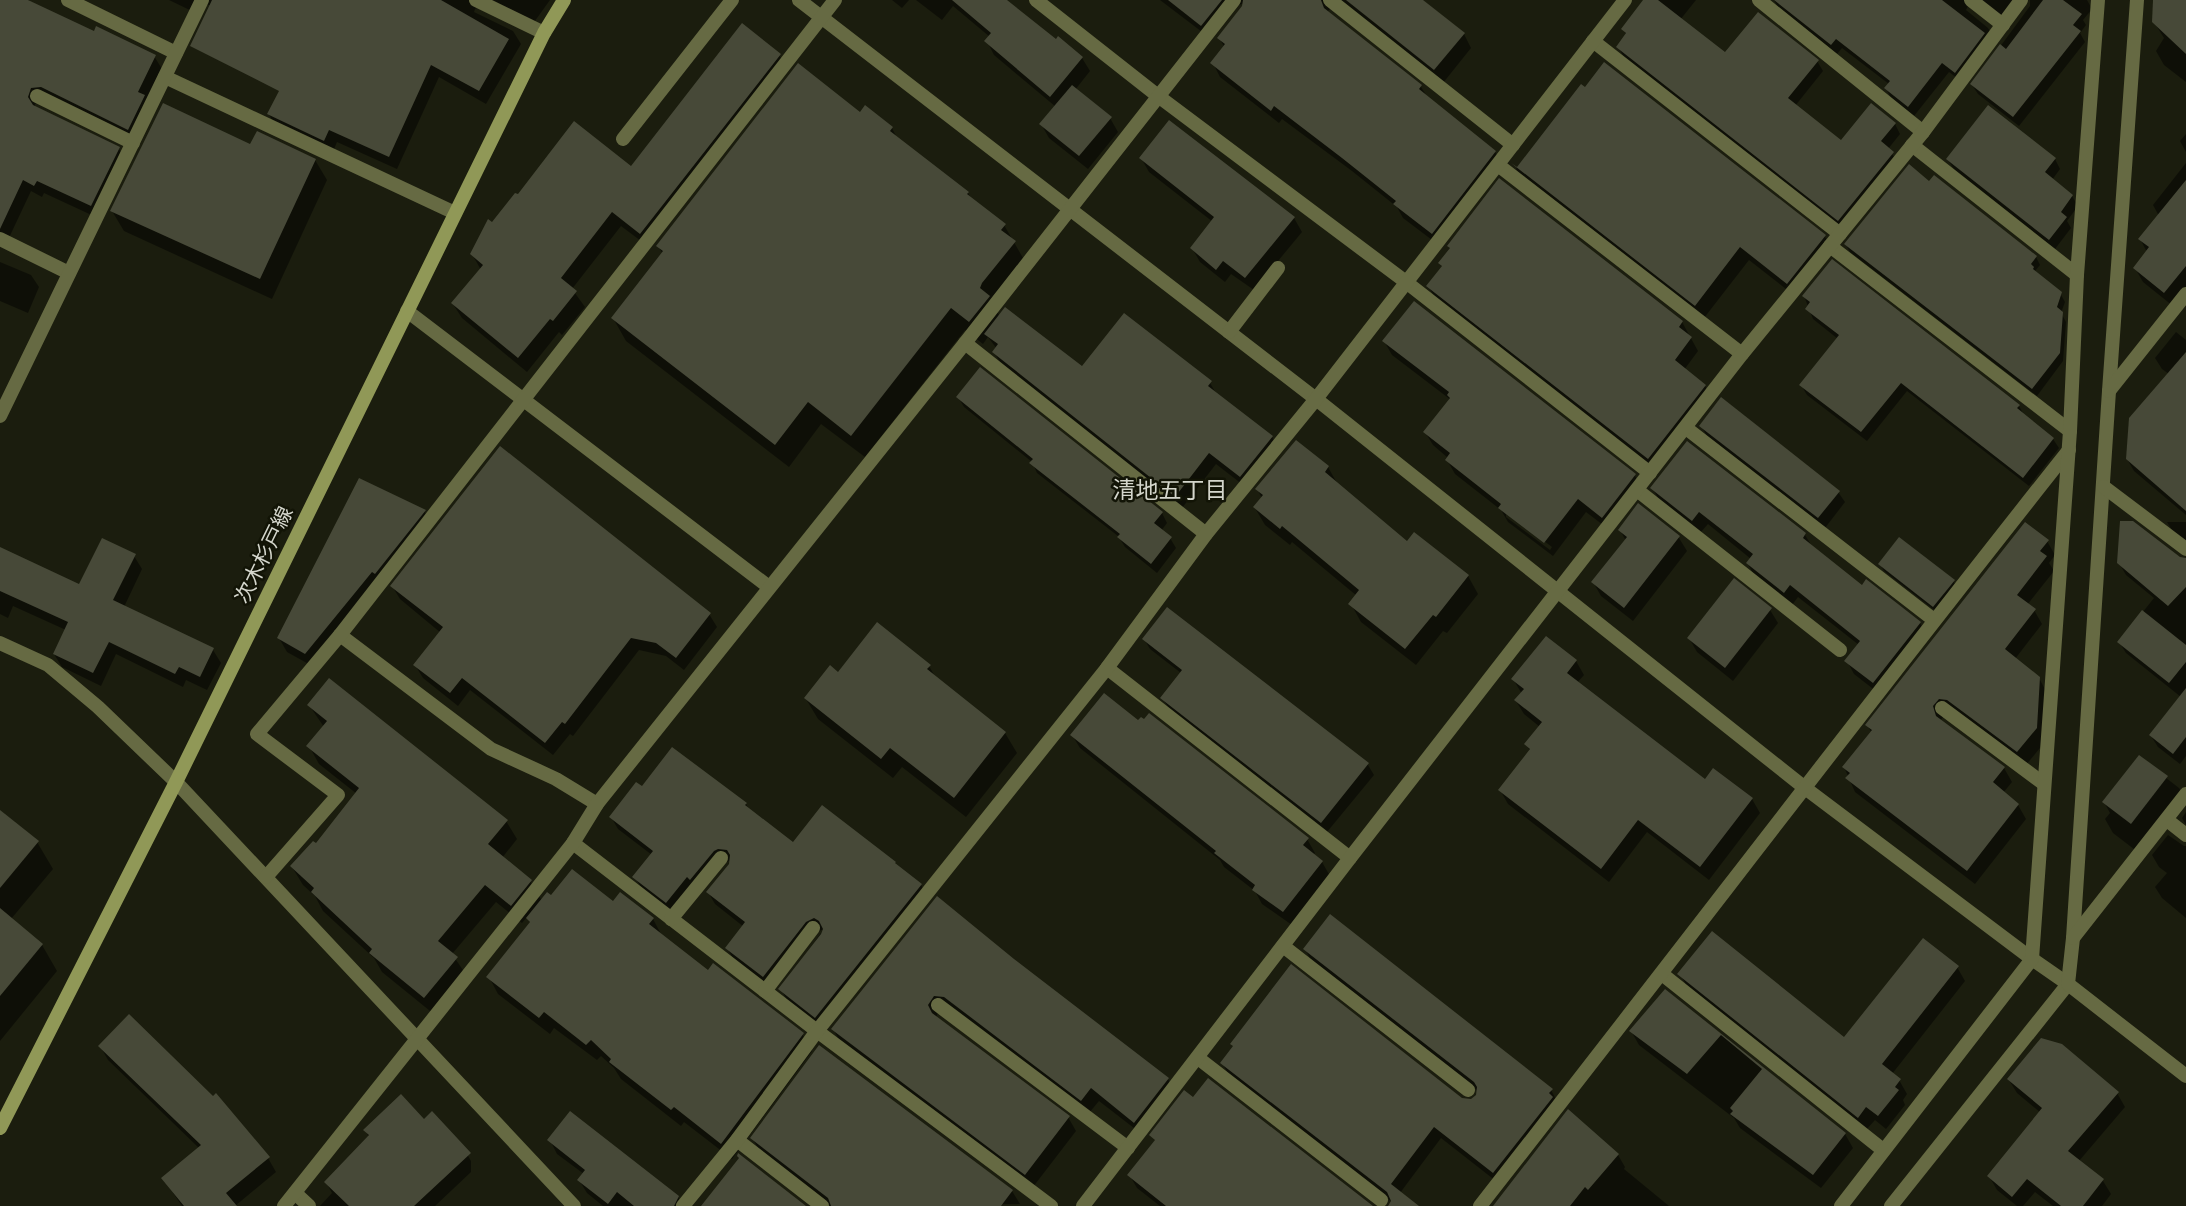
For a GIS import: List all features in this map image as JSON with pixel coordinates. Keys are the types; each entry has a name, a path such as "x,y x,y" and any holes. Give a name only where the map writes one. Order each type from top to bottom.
{"main road":[{"name":"次木杉戸線","path":"0,1128 176,782 544,33 564,0"}],"street":[{"path":"68,0 176,53"},
{"path":"0,416 202,0"},
{"path":"476,0 544,33"},
{"path":"623,139 732,0"},
{"path":"799,0 1316,399 1804,788 2068,984 2186,1076"},
{"path":"266,877 338,794 257,734 340,635 835,0"},
{"path":"1036,0 1158,96 1406,282 1650,473"},
{"path":"284,1206 573,843 597,804 965,343 1234,0"},
{"path":"1330,0 1513,145"},
{"path":"683,1206 737,1140 817,1031 1107,668 1206,534 1316,399 1625,0"},
{"path":"1759,0 1923,132"},
{"path":"1971,0 2003,25"},
{"path":"1083,1206 1742,354 1923,132 2021,0"},
{"path":"1841,1206 2032,959 2098,0"},
{"path":"1891,1206 2068,984 2137,0"},
{"path":"1593,41 1840,234"},
{"path":"165,76 455,213"},
{"path":"37,96 133,143"},
{"path":"1912,145 2077,275"},
{"path":"1498,165 1742,354"},
{"path":"0,239 69,273"},
{"path":"1830,246 2070,431"},
{"path":"1229,332 1278,268"},
{"path":"2109,391 2181,310 2186,294"},
{"path":"407,311 769,587"},
{"path":"965,343 1206,534"},
{"path":"1686,428 1934,620"},
{"path":"1480,1206 2068,450"},
{"path":"2104,487 2186,549"},
{"path":"1637,490 1840,650"},
{"path":"340,635 491,749 556,779 597,804"},
{"path":"0,643 48,665 98,707 176,782 574,1206"},
{"path":"1107,668 1350,858"},
{"path":"1942,708 2044,784"},
{"path":"2073,938 2186,794"},
{"path":"2167,820 2186,835"},
{"path":"573,843 817,1031 1051,1206"},
{"path":"671,919 721,858"},
{"path":"765,991 813,928"},
{"path":"1283,946 1468,1090"},
{"path":"1662,974 1883,1150"},
{"path":"938,1005 1128,1148"},
{"path":"1198,1058 1381,1200"},
{"path":"737,1140 822,1206"},
{"path":"295,1193 310,1206"}],"building":[{"path":"0,0 28,0 94,31 96,26 156,55 138,92 145,95 128,130 41,87 31,88 28,97 33,105 120,147 91,206 37,181 34,186 23,180 0,229"},
{"path":"212,0 441,0 509,39 479,91 431,65 389,157 329,130 324,141 267,114 279,91 190,46"},
{"path":"952,0 1007,0 1083,57 1050,97 984,41 991,33"},
{"path":"1168,0 1222,0 1201,26"},
{"path":"1243,0 1321,0 1324,8 1422,85 1419,89 1496,151 1432,234 1393,204 1396,201 1342,158 1274,106 1271,111 1210,63 1225,44 1217,38 1242,6"},
{"path":"1346,0 1423,0 1465,33 1434,70"},
{"path":"1643,0 1658,0 1725,52 1758,12 1819,60 1788,98 1841,140 1871,103 1896,123 1881,141 1894,152 1838,221 1616,47 1626,33 1621,29"},
{"path":"1774,0 1942,0 1985,33 1955,73 1942,63 1908,107 1884,88 1890,81 1836,39 1831,45"},
{"path":"2043,0 2063,0 2082,14 2073,25 2081,31 2013,117 1970,84 2000,44 2006,49"},
{"path":"2153,0 2186,0 2186,54 2152,22"},
{"path":"742,23 781,54 640,234 612,212 561,278 577,291 518,358 451,303 483,265 470,254 488,219 492,222 515,193 518,194 574,121 631,166"},
{"path":"1604,62 1826,235 1787,284 1740,247 1695,306 1511,163 1517,167 1581,84 1585,87"},
{"path":"798,63 860,112 865,105 893,127 890,131 1006,224 1001,230 1016,241 982,283 980,288 990,296 969,322 951,308 851,436 808,402 775,445 611,318 663,251 656,246"},
{"path":"1072,85 1112,117 1079,156 1039,124"},
{"path":"163,103 250,144 257,131 316,159 260,279 110,211"},
{"path":"1988,105 2056,158 2045,172 2073,195 2061,212 2067,217 2049,240 1946,159"},
{"path":"1169,120 1295,217 1245,278 1223,261 1216,270 1190,248 1214,217 1139,158"},
{"path":"1909,164 1929,181 1934,175 2037,256 2031,264 2033,269 2062,292 2057,307 2063,312 2060,353 2032,389 1844,244"},
{"path":"1499,178 1683,321 1679,327 1692,337 1675,360 1706,385 1648,459 1426,286 1442,266 1438,263 1450,248 1447,246"},
{"path":"2186,180 2186,266 2164,293 2133,268 2149,247 2138,239"},
{"path":"1832,259 2020,405 2017,408 2054,438 2023,478 1901,383 1861,432 1799,385 1839,335 1805,309 1810,302 1802,296"},
{"path":"1414,301 1636,474 1602,518 1578,499 1544,543 1498,508 1501,504 1445,460 1450,453 1423,432 1450,398 1447,395 1449,392 1382,341"},
{"path":"1005,307 1082,366 1124,313 1212,381 1208,386 1273,436 1240,477 1209,453 1175,497 992,352 998,344 984,334"},
{"path":"2186,352 2186,511 2126,459 2129,418"},
{"path":"980,367 1163,512 1154,523 1172,537 1151,564 1117,537 1120,534 1029,463 1033,459 956,397"},
{"path":"1721,397 1840,491 1818,518 1699,426"},
{"path":"1296,440 1329,466 1325,472 1407,541 1414,532 1469,575 1436,617 1433,615 1405,649 1348,604 1359,590 1282,526 1280,529 1253,507 1263,495 1255,489"},
{"path":"1687,441 1806,533 1803,538 1862,585 1866,579 1921,622 1873,683 1844,661 1860,641 1790,585 1784,593 1746,563 1753,554 1699,512 1692,521 1650,488"},
{"path":"500,446 711,613 676,658 656,643 631,638 565,724 562,722 545,743 462,678 450,693 413,665 443,627 390,586"},
{"path":"359,478 426,510 375,574 372,572 305,654 277,638"},
{"path":"1638,503 1680,536 1624,608 1591,582 1627,537 1618,530"},
{"path":"2120,521 2133,521 2180,557 2186,558 2186,587 2168,606 2117,563"},
{"path":"2025,522 2049,540 2040,551 2047,556 2017,595 2036,609 2005,649 2040,677 2037,728 2017,752 1947,700 1939,699 1933,706 1936,716 2005,767 1993,782 2019,804 1967,871 1845,778 1850,773 1842,767 1872,730 1865,725"},
{"path":"1899,537 1955,580 1933,607 1878,564"},
{"path":"102,538 136,554 113,600 214,648 200,677 179,667 175,674 109,642 93,673 53,654 68,622 0,591 0,547 79,584"},
{"path":"1734,578 1772,608 1725,668 1687,638"},
{"path":"1167,607 1369,763 1321,823 1160,698 1182,670 1142,639"},
{"path":"2142,610 2186,645 2186,662 2169,683 2117,642"},
{"path":"877,622 931,665 927,669 1006,732 954,798 890,748 881,759 804,698 830,665 838,672"},
{"path":"1546,636 1577,660 1567,673 1705,779 1713,768 1753,798 1700,867 1638,820 1601,869 1498,790 1530,749 1524,744 1542,722 1514,700 1524,689 1511,679"},
{"path":"329,678 508,820 488,844 532,880 511,906 485,885 438,941 458,957 424,998 369,953 372,949 311,892 314,888 290,866 313,841 316,843 359,788 306,746 327,721 307,705"},
{"path":"2186,688 2186,737 2173,754 2149,735"},
{"path":"1104,693 1138,720 1141,717 1144,719 1149,713 1309,838 1303,845 1323,861 1283,912 1252,890 1255,885 1214,853 1216,851 1070,735"},
{"path":"672,747 747,803 745,805 793,842 822,805 922,884 815,1018 778,989 821,934 823,929 819,921 814,918 806,922 763,977 725,948 745,922 706,892 729,864 730,855 727,850 714,851 690,880 687,877 666,903 632,877 653,851 609,817 636,782 642,786"},
{"path":"2139,755 2168,776 2131,824 2102,802"},
{"path":"0,810 39,841 0,888"},
{"path":"572,869 613,901 620,892 654,918 649,924 708,970 713,963 804,1033 721,1144 674,1107 671,1110 609,1062 611,1059 591,1040 586,1045 544,1012 539,1018 486,977 530,922 526,918 547,892 551,895"},
{"path":"937,896 1169,1078 1134,1123 1091,1088 1081,1101 944,997 934,996 928,1005 932,1013 1070,1116 1025,1175 831,1029"},
{"path":"0,908 43,944 0,996"},
{"path":"1330,914 1553,1089 1549,1093 1553,1097 1493,1173 1434,1127 1391,1184 1419,1206 1388,1206 1391,1201 1387,1192 1220,1063 1233,1046 1230,1044 1291,964 1462,1098 1471,1099 1476,1095 1477,1087 1474,1082 1303,949"},
{"path":"1712,931 1844,1037 1923,938 1959,966 1882,1064 1901,1079 1895,1087 1899,1090 1878,1116 1866,1107 1858,1118 1677,974"},
{"path":"1665,989 1846,1133 1813,1175 1730,1114 1733,1111 1730,1108 1762,1069 1721,1035 1687,1074 1629,1031"},
{"path":"129,1014 213,1096 216,1093 270,1157 226,1193 237,1206 184,1206 161,1178 201,1145 98,1046"},
{"path":"2041,1038 2062,1044 2119,1092 2068,1151 2104,1179 2083,1206 2061,1206 2027,1179 2012,1197 1987,1176 2042,1108 2007,1079"},
{"path":"819,1045 1013,1190 1001,1206 831,1206 828,1198 750,1138"},
{"path":"1208,1078 1373,1206 1166,1206 1127,1175 1155,1140 1149,1135 1184,1090 1193,1097"},
{"path":"401,1094 424,1119 432,1111 471,1153 414,1206 349,1206 324,1182 369,1135 363,1130"},
{"path":"1568,1109 1619,1154 1588,1190 1585,1187 1570,1206 1493,1206"},
{"path":"570,1111 679,1196 674,1206 634,1206 617,1192 608,1204 577,1180 585,1170 547,1140"},
{"path":"738,1153 806,1206 701,1206 739,1158"}],"district":[{"name":"清地五丁目","path":"1170,490"}]}
